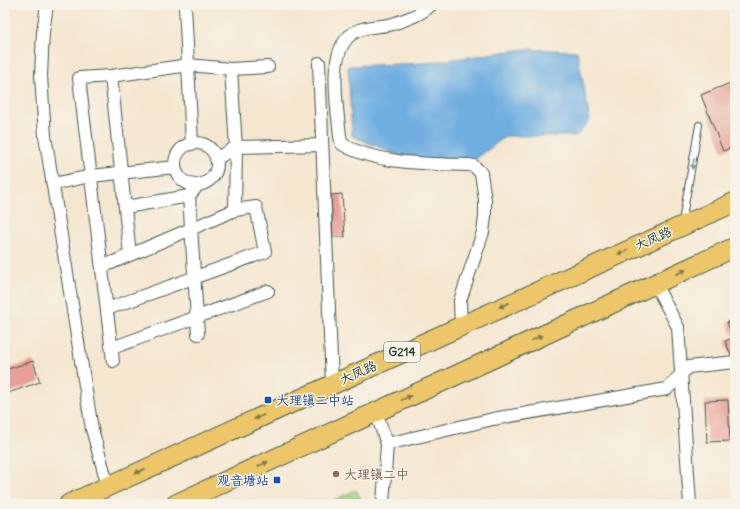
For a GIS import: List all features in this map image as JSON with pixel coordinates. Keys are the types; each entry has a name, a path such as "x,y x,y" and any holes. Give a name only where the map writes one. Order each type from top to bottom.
{"highway":[{"name":"大凤路","path":"70,504 89,500 108,486 735,202"},
{"path":"176,504 735,247"}],"street":[{"path":"47,5 43,32 41,76 45,136 92,430 108,486"},
{"path":"185,5 192,144"},
{"path":"431,5 413,17 384,26 357,31 343,42 339,48 335,73 340,137 342,144 364,153 419,163 469,165 474,166 481,173 485,200 485,217 482,232 460,301 461,325"},
{"path":"320,64 321,145 332,384"},
{"path":"268,67 231,69 189,65 111,76 80,78 113,355 197,317 268,291"},
{"path":"231,69 236,147 235,210"},
{"path":"111,76 130,255"},
{"path":"126,206 189,196 198,185 210,179 214,173 216,159 209,148 198,143 181,149 175,161 175,167 180,178 185,182 198,185"},
{"path":"216,159 236,147 321,145"},
{"path":"53,184 91,176 175,167"},
{"path":"189,196 198,334"},
{"path":"102,267 235,210 256,207 265,252 107,309"},
{"path":"655,284 678,327 680,376 690,504"},
{"path":"386,444 493,419 667,389 688,367 735,362"},
{"path":"376,412 386,444 383,504"}],"lane":[{"path":"682,225 699,125"}],"green space":[{"path":"356,490 362,501 357,504 325,504"}],"water":[{"path":"525,49 577,51 590,120 577,136 506,136 473,161 410,160 352,136 348,66 426,63"}],"building":[{"path":"735,81 735,146 723,151 701,95"},
{"path":"342,194 345,237 333,237 331,195"},
{"path":"735,318 735,334 732,335 727,322"},
{"path":"735,337 735,359 733,360 725,341"},
{"path":"33,361 40,382 5,394 5,370"},
{"path":"728,400 730,441 707,442 705,401"}],"place":[{"name":"大理镇二中站","path":"268,400"},
{"name":"大理镇二中","path":"336,474"},
{"name":"观音塘站","path":"277,480"}]}
